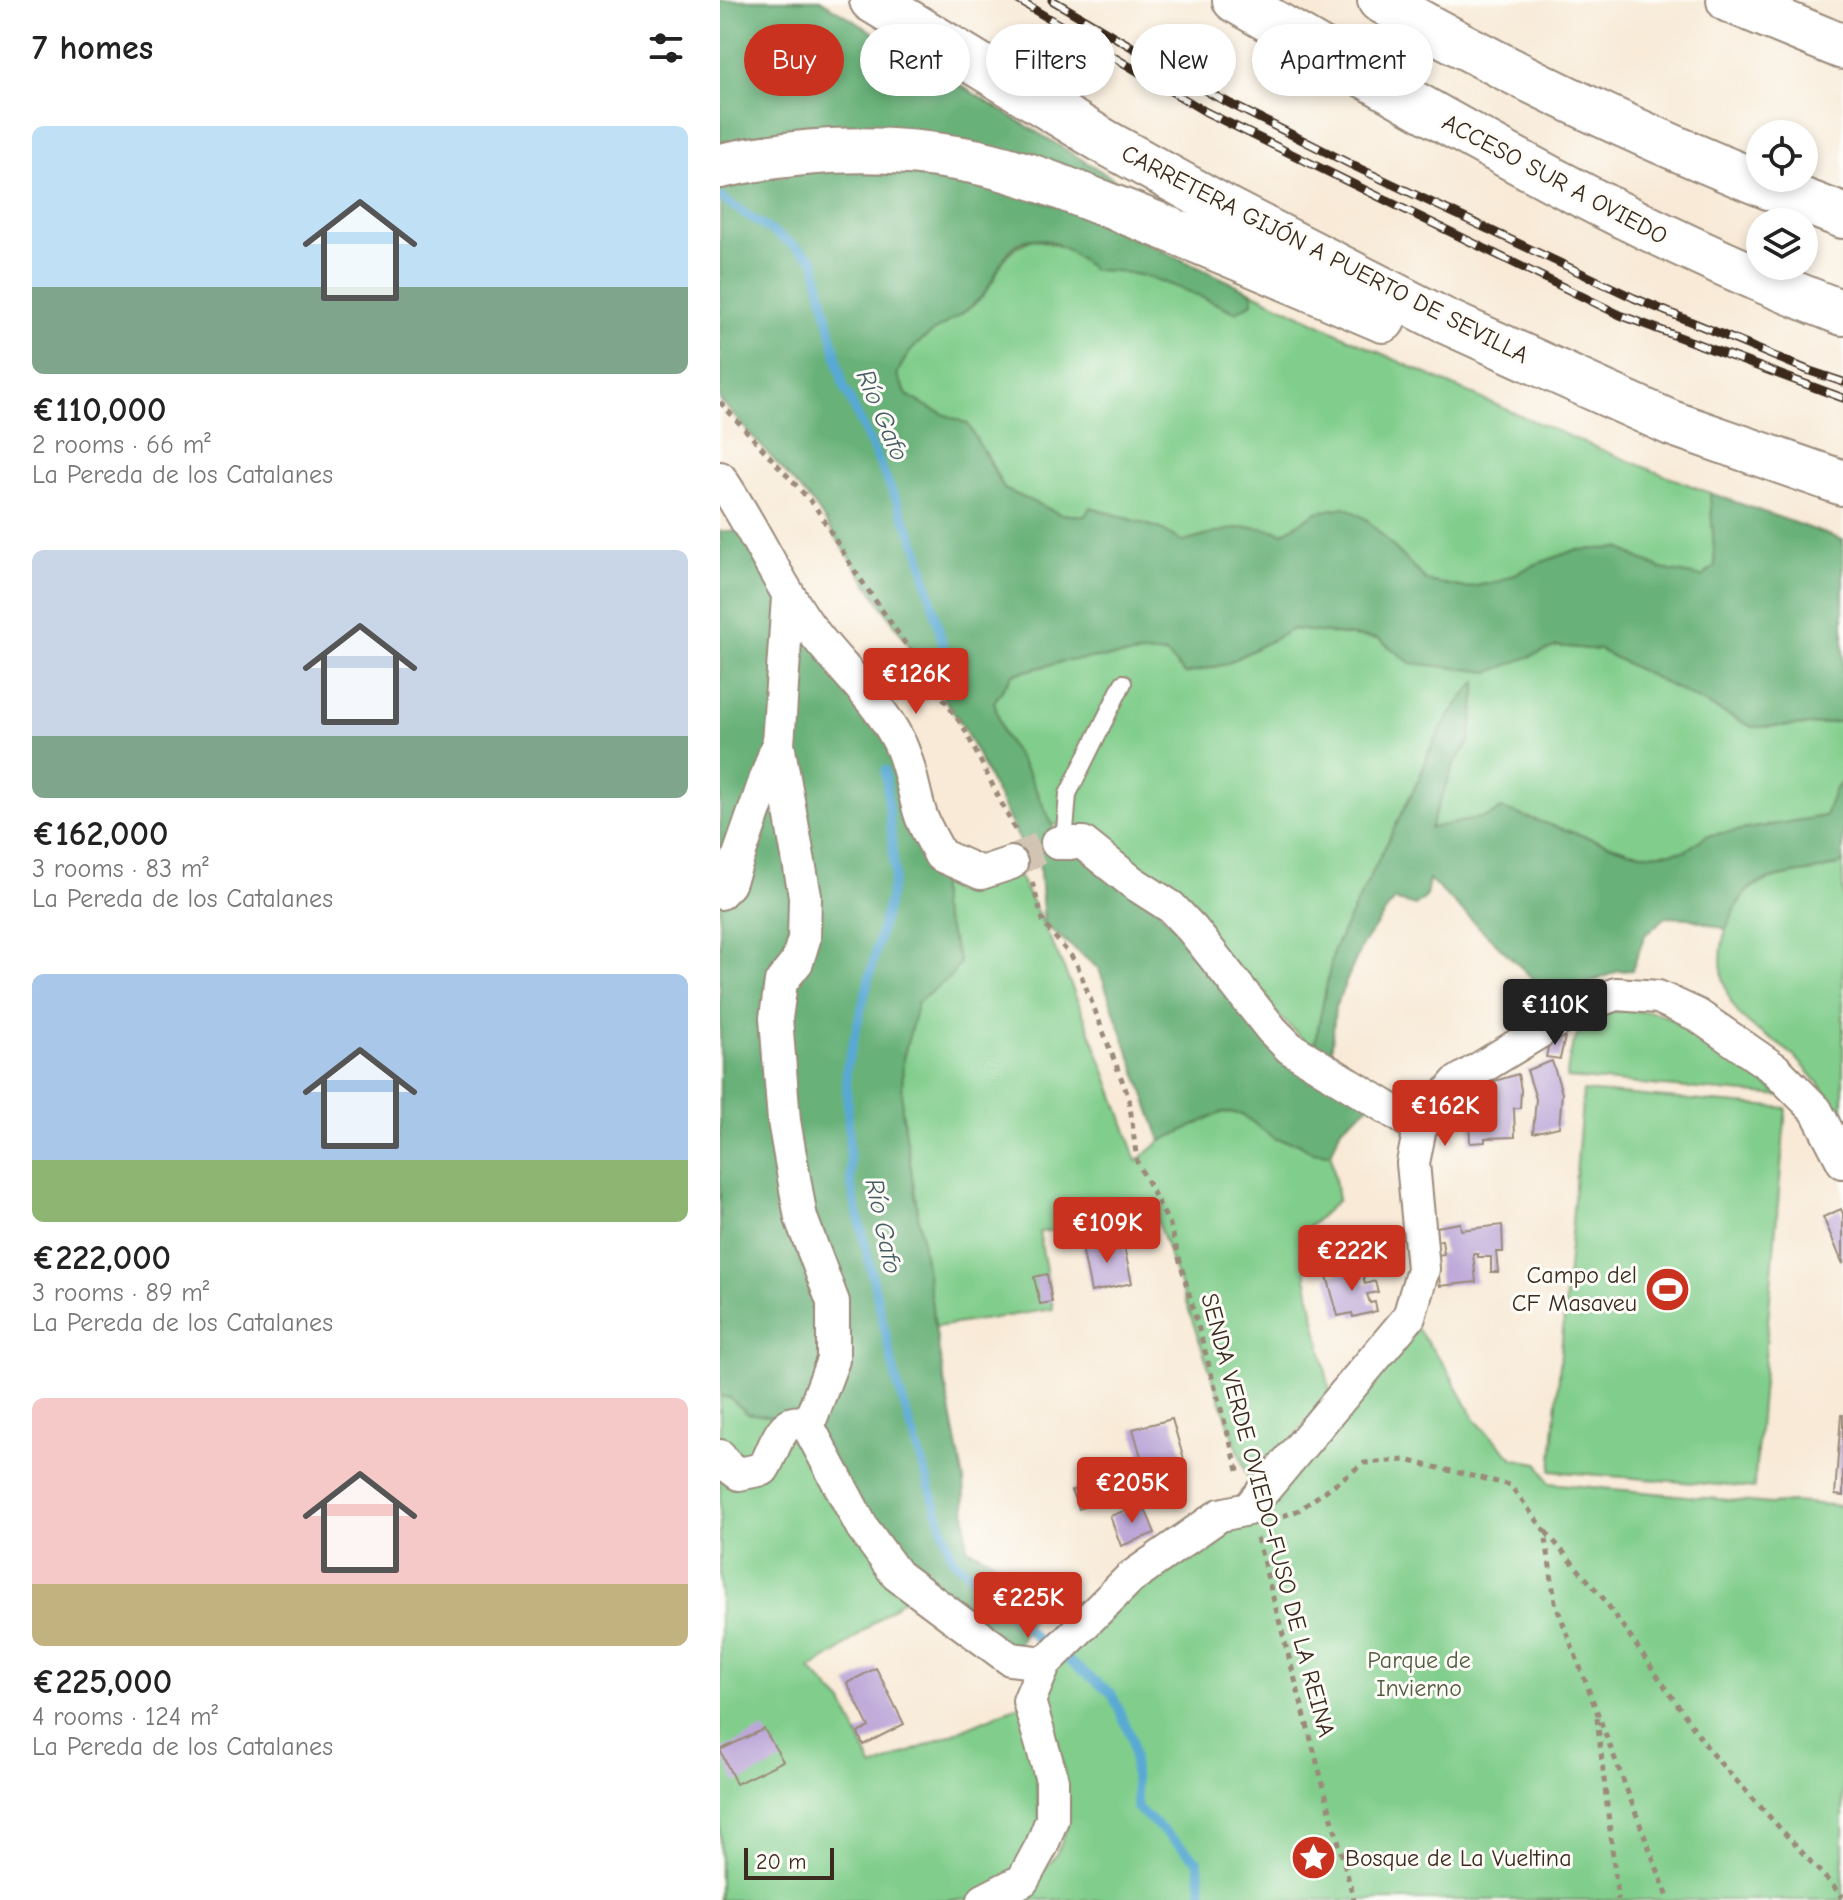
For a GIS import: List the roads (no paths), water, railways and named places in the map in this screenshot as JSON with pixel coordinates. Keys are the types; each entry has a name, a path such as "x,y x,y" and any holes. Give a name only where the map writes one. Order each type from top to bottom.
{"highway":[{"name":"CARRETERA GIJÓN A PUERTO DE SEVILLA","path":"872,0 1105,142 1228,210 1443,320 1671,423 1843,483"},
{"name":"ACCESO SUR A OVIEDO","path":"1235,0 1544,176 1679,245 1843,313"},
{"path":"1380,0 1594,112 1737,175 1843,216"},
{"path":"1729,0 1843,47"},
{"path":"720,166 761,157 811,152 910,152 963,159 1041,180 1198,239 1443,344 1671,423"}],"street":[{"path":"720,478 745,514 788,597 813,632 876,706 900,742 922,820 940,855 981,873 1020,859"},
{"path":"788,597 778,744 805,896 804,939 797,962 781,982 776,1018 784,1121 801,1218 833,1302 833,1360 808,1426"},
{"path":"720,893 729,884 778,744"},
{"path":"1060,843 1083,843 1132,882 1171,907 1290,1048 1420,1128"},
{"path":"984,1900 1023,1880 1052,1819 1052,1780 1029,1701 1045,1663 1130,1578 1220,1515 1251,1518 1409,1317 1423,1269 1413,1163 1420,1128 1456,1083 1580,1007 1616,994 1658,997 1697,1015 1775,1069 1816,1110 1843,1162"},
{"path":"720,1456 739,1474 763,1469 782,1431 793,1424 808,1426 862,1527 897,1575 1010,1659 1045,1663"}],"lane":[{"path":"1060,843 1068,794 1123,683"}],"waterway":[{"name":"Río Gafo","path":"720,197 814,259 843,384 918,548 943,645"},
{"name":"Río Gafo","path":"885,770 895,875 846,1070 851,1185 897,1383 952,1558 1046,1645"},
{"name":"Río Gafo","path":"1064,1657 1112,1694 1132,1739 1137,1808 1198,1861 1203,1900"}],"tunnel":[{"path":"1011,863 1057,843"}],"railway":[{"path":"1018,0 1206,112 1620,315 1843,398"},
{"path":"1052,0 1217,97 1354,166 1634,298 1843,382"}],"place":[{"name":"Campo del CF Masaveu","path":"1668,1289"},
{"name":"Bosque de La Vueltina","path":"1314,1858"}],"park label":[{"name":"Parque de Invierno","path":"1419,1674"}]}
